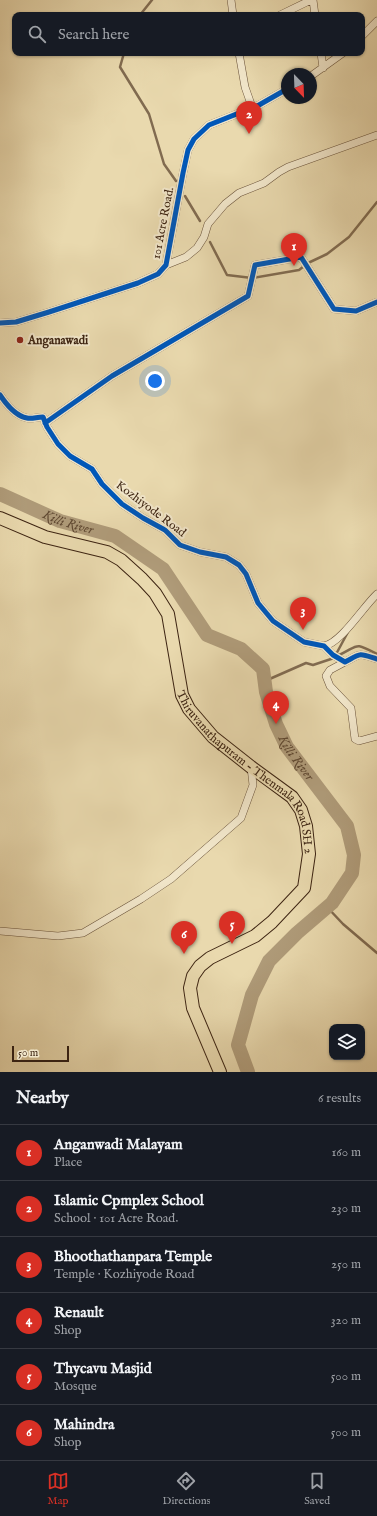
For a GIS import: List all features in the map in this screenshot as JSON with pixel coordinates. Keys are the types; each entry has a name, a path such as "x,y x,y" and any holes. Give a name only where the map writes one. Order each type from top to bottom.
{"main road":[{"name":"Thiruvanathapuram - Thenmala Road SH 2","path":"0,518 45,538 107,552 121,560 142,579 156,593 168,614 182,695 189,709 213,737 250,767 292,797 301,810 306,826 309,854 307,879 304,888 272,922 241,944 210,958 200,966 193,976 190,988 194,1008 220,1072"}],"street":[{"path":"231,0 233,12"},
{"path":"286,12 312,0 314,12"},
{"path":"365,33 377,21"},
{"path":"240,56 245,87 252,107"},
{"path":"321,56 323,68"},
{"path":"317,72 340,56"},
{"name":"101 Acre Road.","path":"0,323 16,322 49,312 138,283 158,274 166,265 188,150 194,139 209,125 252,107 281,92"},
{"path":"166,265 186,257 197,248 204,237 208,224 218,210 239,193 260,185 288,167 377,135"},
{"path":"0,395 18,415 28,418 42,417 45,423 112,376 248,296 255,265 302,257 334,309 356,311 377,302"},
{"name":"Kozhiyode Road","path":"45,423 59,446 92,469 102,484 122,504 165,530 180,545 200,552 226,557 240,565 246,574 258,603 273,621 304,642 324,646"},
{"path":"345,662 335,656 324,646 336,642 377,594"},
{"path":"377,659 368,655 356,654 328,672 326,676 328,682 351,708 355,739 359,741 377,736"},
{"path":"0,931 58,936 83,933 159,887 189,865 241,818 253,785 250,767"}],"waterway":[{"path":"142,12 152,0"},
{"path":"123,56 120,67 149,114 164,164 176,181"},
{"path":"185,196 200,221"},
{"path":"210,242 227,275 252,278 299,270 308,263 327,254 349,237 377,202"},
{"name":"Killi River","path":"0,494 60,521 115,536 163,569 207,635 241,649 263,669 266,692 276,724 287,747 347,826 354,855 352,873 332,903 297,933 269,961 252,995 238,1045 248,1072"},
{"path":"265,681 306,663 313,665 334,658 348,632"},
{"path":"337,656 356,646 363,647 377,654"},
{"path":"327,907 343,924 377,953"}],"cycle path":[{"path":"0,323 16,322 49,312 138,283 158,274 166,265 188,150 194,139 209,125 259,105 281,92"},
{"path":"45,423 112,376 248,296 255,265 301,257 334,309 356,311 377,302"},
{"path":"0,395 8,406 19,415 29,418 43,417 47,427 58,444 70,456 92,469 102,484 122,504 165,530 180,545 200,552 226,557 239,565 246,574 258,603 273,621 304,642 324,646 333,655 345,662 360,655 377,659"}],"place":[{"name":"Islamic Cpmplex School","path":"249,134"},
{"name":"Anganwadi Malayam","path":"294,266"},
{"name":"Anganawadi","path":"20,340"},
{"name":"Bhoothathanpara Temple","path":"303,630"},
{"name":"Renault","path":"276,724"},
{"name":"Thycavu Masjid","path":"232,944"},
{"name":"Mahindra","path":"184,954"}]}
